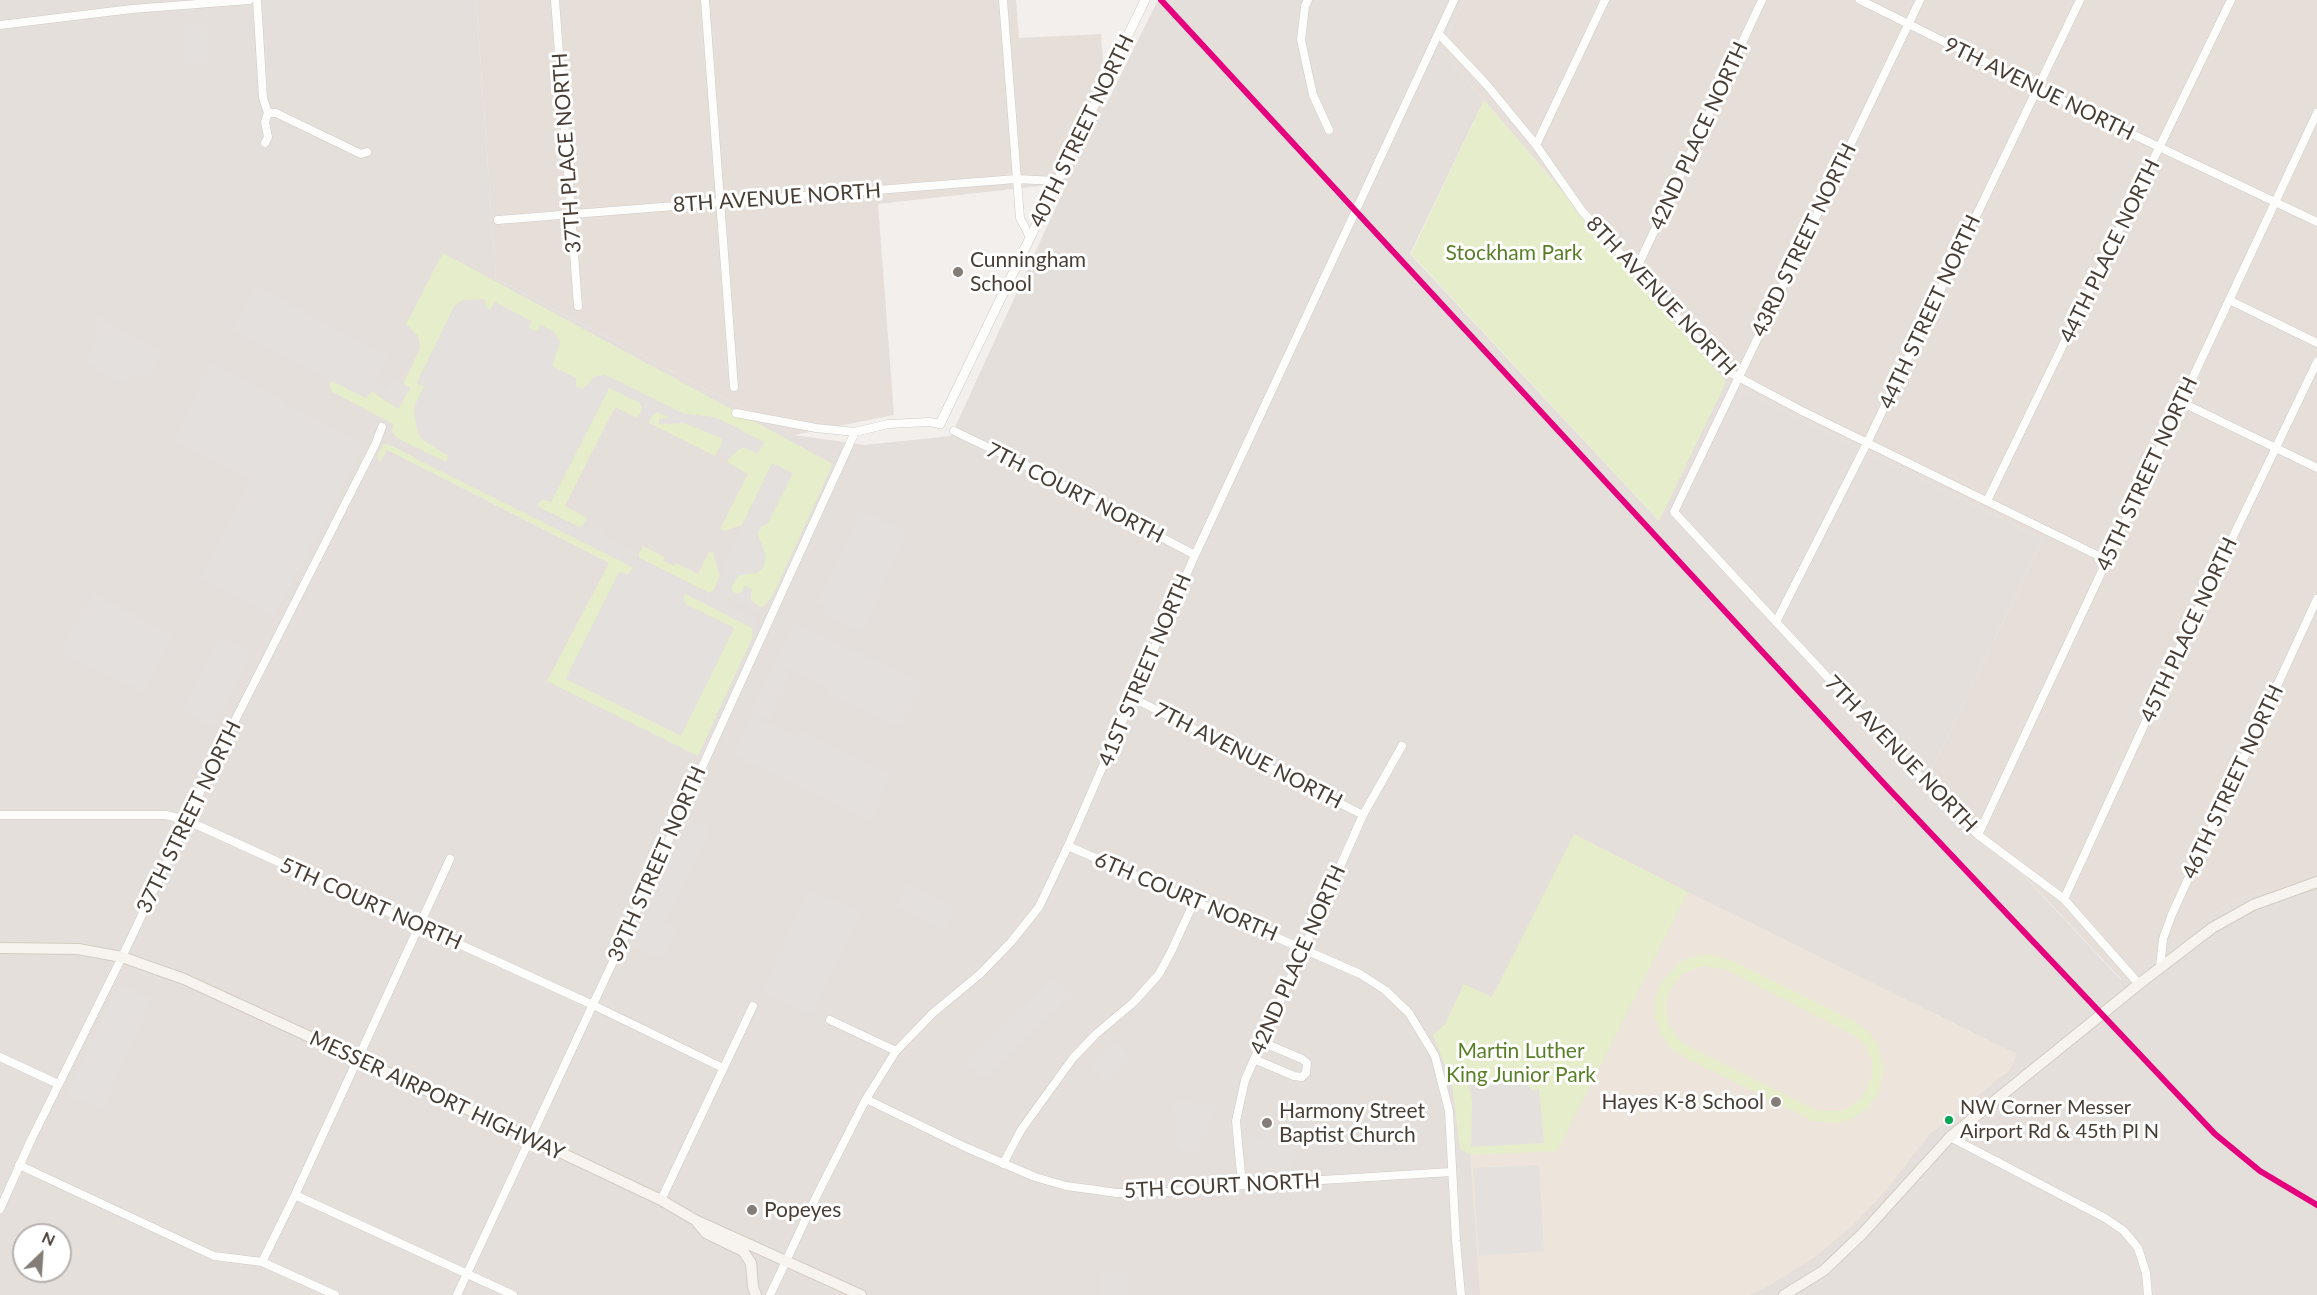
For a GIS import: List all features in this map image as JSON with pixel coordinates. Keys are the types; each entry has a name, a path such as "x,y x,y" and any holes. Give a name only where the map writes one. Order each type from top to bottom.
{"main road":[{"path":"1784,1295 1823,1271 1863,1233 1950,1137 2139,984 2212,928 2253,904 2317,882"},
{"name":"MESSER AIRPORT HIGHWAY","path":"0,948 78,949 122,957 184,979 530,1138 661,1200 695,1220 861,1295"},
{"path":"695,1220 706,1233 743,1251 751,1263 756,1295"}],"street":[{"path":"0,26 132,9 249,0"},
{"path":"257,0 263,98 268,113 266,122 268,137 265,142"},
{"name":"37TH PLACE NORTH","path":"555,0 578,306"},
{"path":"705,0 734,387"},
{"path":"1003,0 1020,218 1030,237"},
{"name":"40TH STREET NORTH","path":"940,424 1145,0"},
{"path":"1308,0 1305,6 1301,40 1313,94 1329,130"},
{"name":"41ST STREET NORTH","path":"770,1295 866,1099 896,1052 933,1013 980,974 1011,942 1039,907 1195,555 1454,0"},
{"path":"1536,145 1605,0"},
{"name":"42ND PLACE NORTH","path":"1635,272 1762,0"},
{"name":"9TH AVENUE NORTH","path":"1860,0 2160,148 2317,222"},
{"name":"43RD STREET NORTH","path":"1674,512 1920,0"},
{"name":"44TH STREET NORTH","path":"1776,622 1867,443 2080,0"},
{"name":"44TH PLACE NORTH","path":"1987,501 2231,0"},
{"name":"8TH AVENUE NORTH","path":"1439,34 1486,84 1536,145 1582,211 1725,370 1867,443 2107,560"},
{"path":"268,113 276,113 361,154 367,152"},
{"name":"45TH STREET NORTH","path":"1978,835 2317,113"},
{"name":"8TH AVENUE NORTH","path":"498,220 1016,179 1057,181"},
{"path":"2229,300 2317,344"},
{"name":"45TH PLACE NORTH","path":"2064,899 2180,647 2317,362"},
{"path":"2181,402 2317,468"},
{"path":"736,413 816,428 855,432 888,424 929,422 940,424"},
{"name":"37TH STREET NORTH","path":"0,1209 19,1165 122,957 186,820 382,427"},
{"name":"7TH COURT NORTH","path":"954,431 1022,463 1195,555"},
{"name":"39TH STREET NORTH","path":"457,1295 593,1005 855,432"},
{"name":"7TH AVENUE NORTH","path":"1674,512 1978,835 2064,899 2139,984"},
{"name":"46TH STREET NORTH","path":"2160,968 2163,939 2172,914 2317,599"},
{"name":"7TH AVENUE NORTH","path":"1133,698 1363,814"},
{"name":"42ND PLACE NORTH","path":"1242,1185 1236,1121 1242,1091 1254,1059 1363,814 1402,746"},
{"name":"5TH COURT NORTH","path":"0,815 166,815 186,820 593,1005 723,1068"},
{"name":"6TH COURT NORTH","path":"1068,846 1304,948"},
{"path":"262,1262 450,859"},
{"path":"1003,1164 1022,1130 1073,1058 1096,1034 1134,1002 1159,974 1172,952 1194,902"},
{"path":"1304,948 1360,974 1385,990 1409,1013 1435,1056 1449,1111 1461,1295"},
{"path":"661,1200 753,1006"},
{"path":"830,1020 896,1052"},
{"path":"1254,1059 1294,1077 1302,1077 1306,1073 1307,1064 1302,1059 1262,1042"},
{"path":"0,1057 58,1084"},
{"name":"5TH COURT NORTH","path":"866,1099 1035,1177 1066,1186 1116,1193 1171,1192 1242,1185 1452,1172"},
{"path":"1950,1137 2105,1218 2124,1231 2138,1248 2146,1273 2148,1295"},
{"path":"19,1165 214,1256 262,1262 335,1295"},
{"path":"295,1195 513,1295"}],"shaded area":[{"path":"0,0 476,0 496,279 794,435 865,445 951,436 1067,183 1158,0 1464,0 1441,50 1484,100 1410,254 1658,520 1726,382 2043,539 1929,774 2121,980 2235,899 2317,879 2317,1295 0,1295"},
{"path":"476,0 1016,0 1019,38 1101,34 1106,106 1067,183 878,204 894,415 794,435 496,279"},
{"path":"1464,0 2317,0 2317,879 2235,899 2122,980 1929,774 2043,539 1726,382 1441,50"},
{"path":"204,22 207,62 187,64 183,23"},
{"path":"257,287 389,358 375,382 386,389 392,378 410,388 398,409 374,392 370,392 366,398 233,330"},
{"path":"485,299 486,307 490,310 495,302 531,321 529,328 537,332 540,325 554,332 560,342 552,366 576,378 576,387 584,389 594,377 608,376 684,414 716,418 764,442 758,453 742,447 729,458 717,452 723,442 721,438 684,423 659,424 659,419 668,418 668,416 656,412 649,419 640,414 643,408 641,403 609,388 551,502 543,499 538,503 540,511 576,529 588,529 591,524 605,532 604,539 607,538 637,553 637,558 641,561 713,596 724,578 723,566 772,463 793,473 768,523 761,526 757,534 766,556 764,566 756,573 738,575 731,587 736,594 741,593 745,586 752,590 750,600 761,607 759,612 729,598 724,600 756,619 752,628 686,594 684,596 683,601 688,606 734,628 681,736 566,679 619,572 628,575 633,567 415,458 419,450 443,462 448,460 447,455 423,440 418,433 414,407 424,386 417,383 455,305 465,300"},
{"path":"93,314 160,352 147,380 132,373 125,384 86,363 99,334"},
{"path":"211,363 363,444 274,616 200,578 253,480 175,440"},
{"path":"861,511 906,532 862,631 822,613 826,606 819,602"},
{"path":"93,594 172,635 143,692 61,652"},
{"path":"794,623 922,683 900,727 827,693 829,688 785,668 782,672 789,675 769,718 763,716 761,720 800,739 802,733 891,774 870,820 733,755"},
{"path":"220,637 250,652 213,727 183,711"},
{"path":"687,819 709,829 665,923 676,929 660,959 631,944"},
{"path":"907,884 954,908 943,929 896,907"},
{"path":"809,890 860,912 812,1014 762,993"},
{"name":"Hayes K-8 School","path":"1688,892 2017,1054 2010,1070 1930,1134 1883,1194 1852,1226 1815,1257 1765,1288 1749,1295 1480,1295 1470,1155 1557,1150"},
{"path":"1053,977 1072,994 984,1081 966,1061"},
{"path":"119,984 151,999 101,1110 67,1094"},
{"path":"1115,1041 1131,1057 1107,1081 1091,1065"},
{"path":"1520,1079 1527,1083 1531,1090 1539,1089 1544,1143 1471,1147 1472,1101 1469,1085"},
{"path":"1174,1101 1218,1105 1194,1155 1177,1149"},
{"path":"1266,1134 1291,1145 1299,1138 1304,1140 1287,1171 1251,1170 1248,1136 1255,1135 1263,1139"},
{"path":"1539,1165 1544,1251 1479,1256 1473,1168"},
{"path":"1103,1271 1128,1273 1128,1295 1103,1295"}],"green space":[{"name":"Stockham Park","path":"1484,100 1726,382 1659,521 1411,254"},
{"path":"443,253 833,464 773,595 764,606 761,607 751,601 752,590 745,586 741,593 736,594 731,588 738,575 756,573 762,569 764,550 757,534 761,526 767,524 772,464 742,525 724,531 720,529 748,474 727,462 729,458 742,447 758,453 740,429 713,417 684,414 605,375 594,377 584,389 576,387 575,378 552,366 560,342 554,332 541,325 537,332 528,328 531,321 495,303 490,310 463,300 455,305 417,383 424,386 414,410 417,430 423,440 447,455 449,459 446,462 397,438 392,432 393,424 331,391 329,382 334,382 366,398 372,391 398,409 410,388 403,384 420,348 418,336 406,324"},
{"path":"609,387 639,402 643,409 637,418 615,407 565,506 587,518 579,527 537,506 541,499 551,502"},
{"path":"658,412 669,417 659,424 685,423 721,438 723,442 715,456 649,423 651,415"},
{"path":"384,444 633,567 628,575 620,572 566,679 681,735 734,628 685,604 683,598 685,593 752,628 752,638 698,756 547,681 609,563 387,450 380,462 377,456"},
{"path":"643,546 664,557 663,561 674,566 676,563 698,574 709,552 713,553 720,576 713,591 709,593 640,558 638,555"},
{"name":"Martin Luther King Junior Park","path":"1574,834 1688,892 1557,1151 1470,1155 1460,1149 1452,1083 1433,1035 1445,1024 1464,984 1492,997"},
{"path":"1708,954 1733,961 1854,1021 1868,1031 1878,1045 1884,1070 1878,1094 1868,1108 1854,1118 1838,1123 1813,1121 1684,1057 1670,1047 1660,1033 1655,1017 1655,1000 1660,984 1676,965 1692,957","holes":["1704,966 1727,970 1855,1036 1866,1047 1872,1062 1872,1078 1861,1099 1841,1111 1818,1111 1682,1043 1668,1024 1666,1001 1672,986 1682,974"]}],"transit line":[{"path":"1161,0 1889,789 2215,1134 2260,1171 2317,1205"}],"place":[{"name":"Cunningham School","path":"958,272"},
{"name":"Hayes K-8 School","path":"1776,1102"},
{"name":"NW Corner Messer Airport Rd & 45th Pl N","path":"1949,1120"},
{"name":"Harmony Street Baptist Church","path":"1267,1123"},
{"name":"Popeyes","path":"752,1210"}]}
